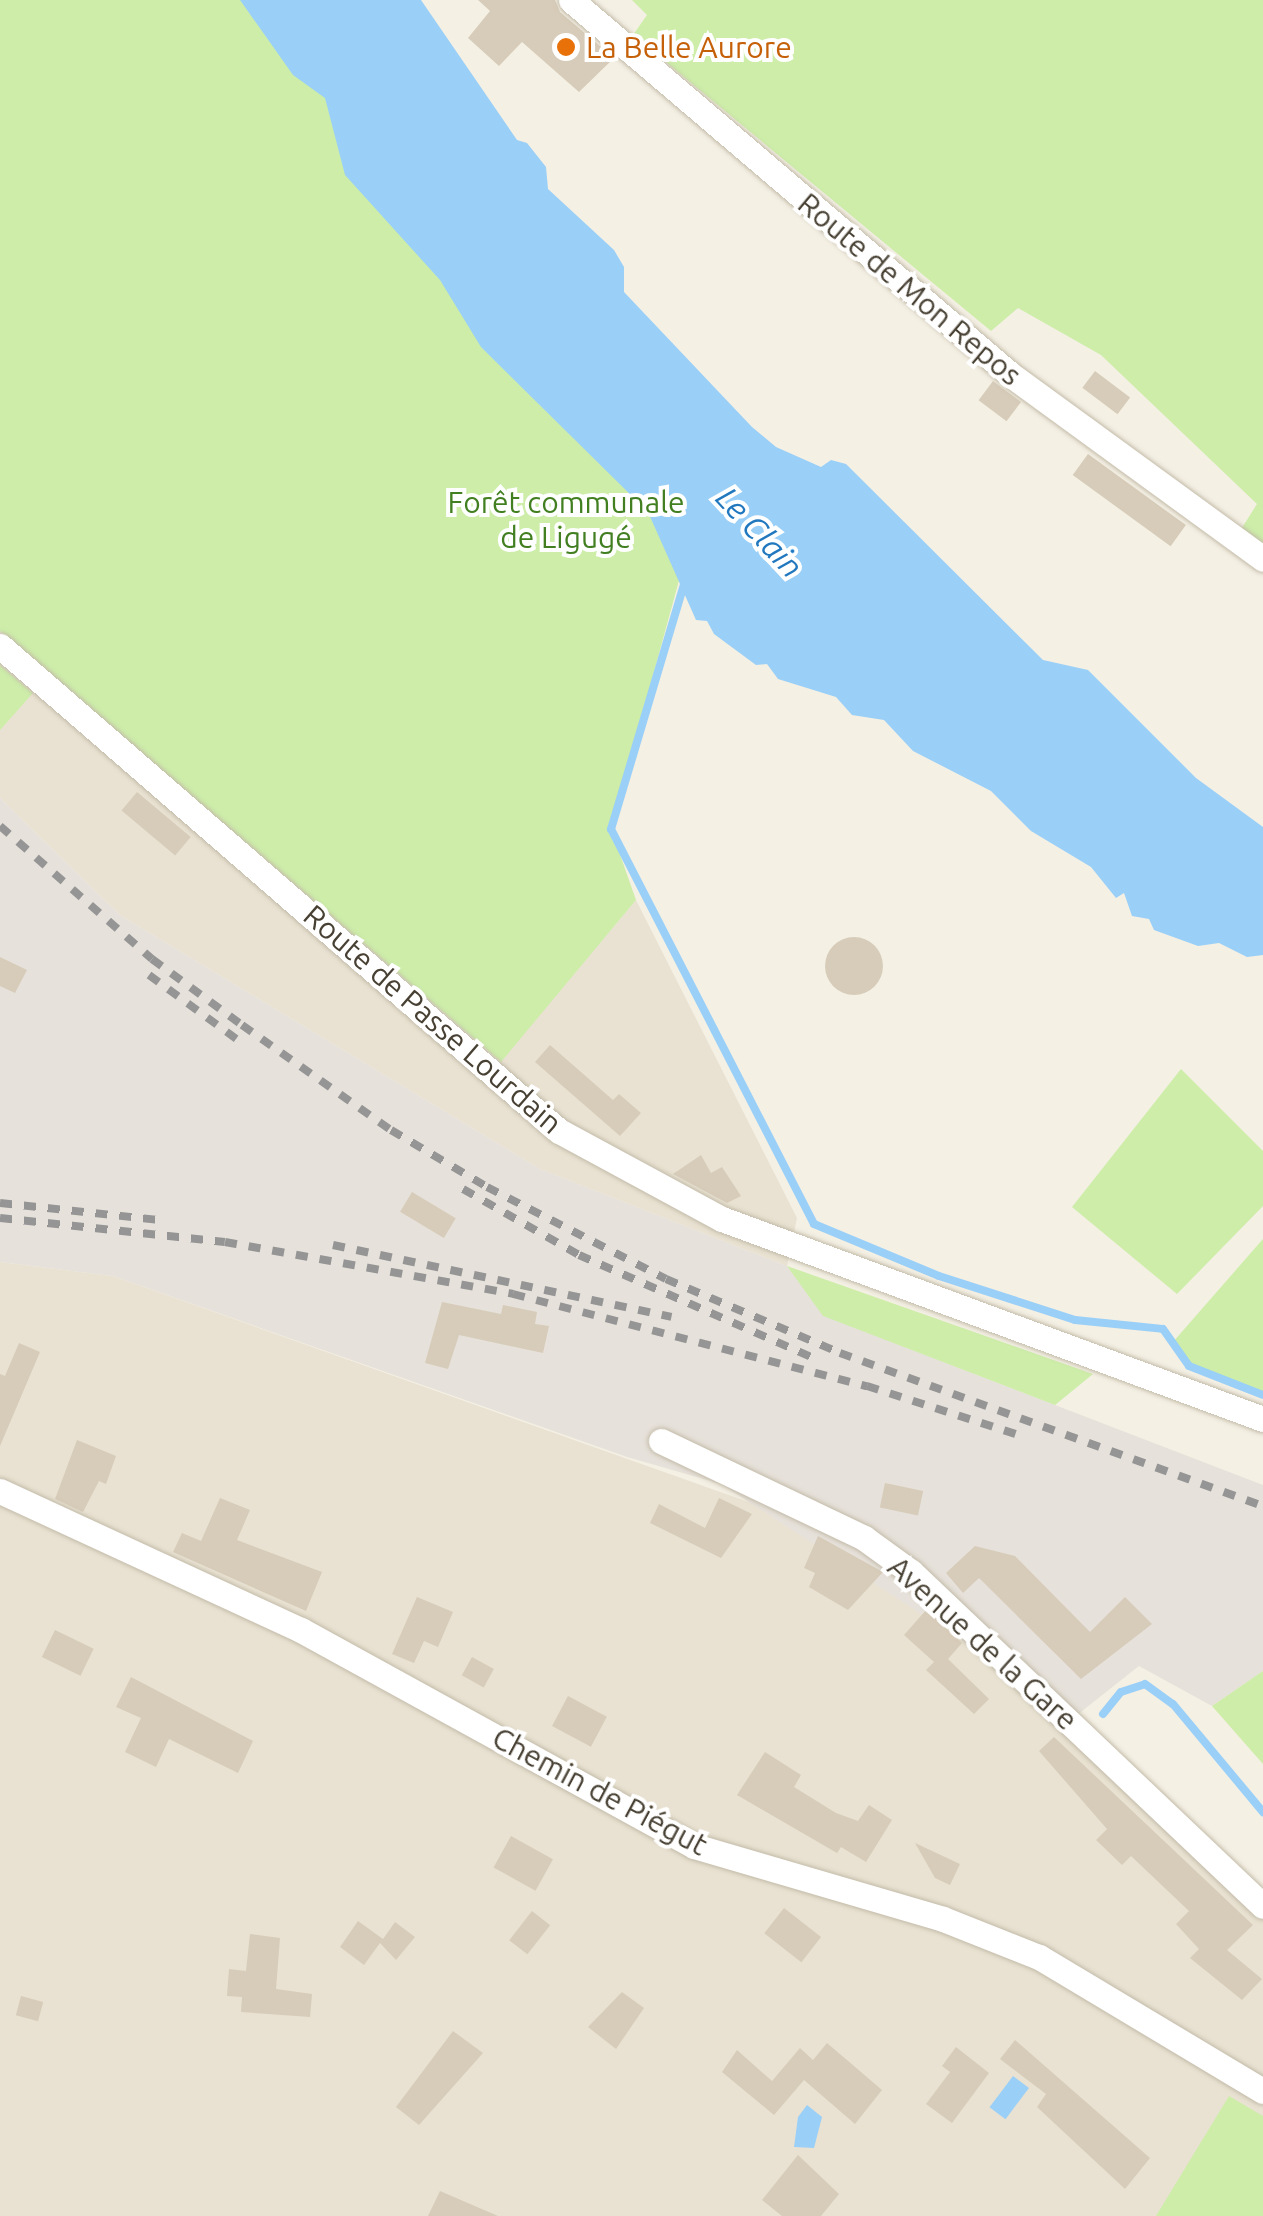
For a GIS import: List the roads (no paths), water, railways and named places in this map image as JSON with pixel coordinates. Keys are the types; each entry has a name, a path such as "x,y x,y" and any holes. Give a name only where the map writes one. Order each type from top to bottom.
{"street":[{"name":"Route de Mon Repos","path":"572,0 1010,375 1263,559"},
{"name":"Route de Passe Lourdain","path":"0,646 559,1131 722,1219 1263,1419"},
{"name":"Avenue de la Gare","path":"660,1441 864,1538 911,1572 1263,1906"},
{"name":"Chemin de Piégut","path":"0,1490 300,1630 694,1846 943,1918 1039,1957 1263,2091"}],"water":[{"name":"Le Clain","path":"240,0 421,0 517,140 527,143 546,167 548,189 614,250 624,267 624,292 752,427 776,447 821,467 831,460 846,464 1043,660 1088,670 1196,778 1263,827 1263,955 1247,957 1219,943 1198,946 1154,930 1149,919 1132,916 1124,893 1116,898 1091,867 1031,831 991,791 913,751 884,720 852,715 836,697 778,679 767,664 756,665 714,634 707,621 696,620 648,512 481,347 440,280 345,175 325,98 293,75"},
{"path":"1013,2076 1029,2088 1006,2119 990,2107"},
{"path":"807,2105 822,2117 814,2148 794,2147 798,2117"}],"waterway":[{"path":"685,581 611,829 814,1224 939,1276 1075,1320 1163,1329 1189,1366 1263,1395"},
{"path":"1103,1714 1121,1692 1145,1684 1173,1704 1263,1812"}],"railway":[{"path":"0,826 152,959 391,1130 487,1187 666,1279 840,1353 1263,1506"},
{"path":"149,975 246,1046"},
{"path":"463,1189 579,1255 814,1358"},
{"path":"0,1203 160,1220"},
{"path":"0,1218 225,1242 513,1294 867,1386 1022,1436"},
{"path":"333,1245 671,1317"}],"place":[{"name":"La Belle Aurore","path":"566,47"}],"park label":[{"name":"Forêt communale de Ligugé","path":"566,519"}]}
